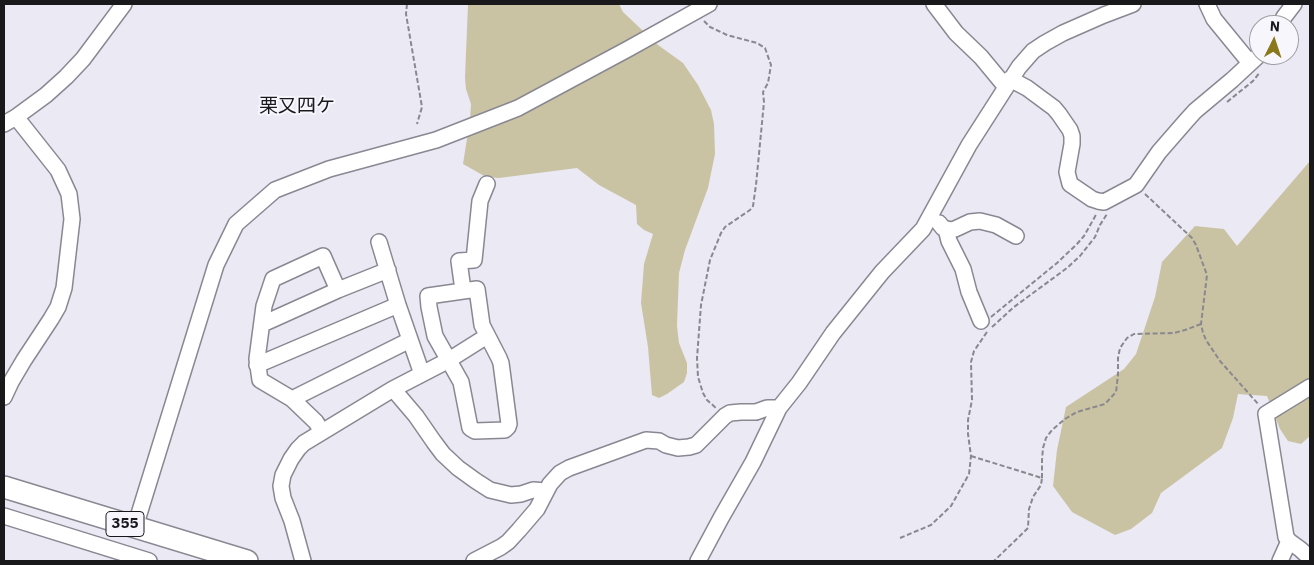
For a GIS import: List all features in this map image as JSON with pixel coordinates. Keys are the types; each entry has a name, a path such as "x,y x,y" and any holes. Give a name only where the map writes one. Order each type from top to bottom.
{"highway":[{"name":"355","path":"4,487 246,561"}],"street":[{"path":"4,397 24,360 58,307 64,288 72,219 69,194 58,170 8,120 46,95 66,78 83,59 124,4"},
{"path":"135,527 216,265 236,224 274,190 329,169 436,140 518,108 709,4"},
{"path":"934,4 956,33 1008,83 1027,88 1054,108 1070,130 1072,136 1068,172 1070,184 1092,199 1108,206 1136,185 1159,152 1186,120 1256,65"},
{"path":"698,561 753,462 780,408 833,332 882,272 922,229 968,145 1019,67 1033,51 1063,33 1133,4"},
{"path":"1207,4 1214,19 1249,52"},
{"path":"1285,15 1294,4"},
{"path":"463,290 459,261 474,260 480,201 487,184"},
{"path":"930,217 946,229 955,229 970,222 980,221 996,225 1016,236"},
{"path":"946,229 981,321"},
{"path":"378,242 422,374"},
{"path":"322,432 316,422 292,399 260,380 257,364 264,306 272,279 323,256 338,290"},
{"path":"263,322 267,322 388,270"},
{"path":"477,288 480,317 487,336 501,363 509,424 505,430 475,431 470,428 461,382 435,336 428,296 477,288"},
{"path":"257,364 398,305"},
{"path":"303,561 281,486 283,475 298,449 304,443 393,389 449,360 487,336"},
{"path":"292,399 410,340"},
{"path":"1310,386 1266,414 1286,537 1310,558"},
{"path":"393,389 416,416 443,454 476,481 490,490 511,495 533,490 546,491"},
{"path":"474,561 508,542 536,509 555,478 569,468 646,440 658,441 678,448 689,447 696,445 725,416 735,412 756,412 767,408 780,408"},
{"path":"4,516 149,561"},
{"path":"1280,561 1289,541"}],"path":[{"path":"407,4 406,14 422,107 418,124"},
{"path":"686,17 704,21 710,27 726,35 757,42 765,48 771,65 768,83 763,92 764,102 756,186 752,206 750,210 725,227 721,233 710,260 701,306 697,358 700,387 707,400 725,416"},
{"path":"1225,103 1253,80 1259,65"},
{"path":"1136,185 1192,238 1196,245 1207,275 1201,324 1206,340 1220,361 1266,414"},
{"path":"981,321 984,322 1057,263 1077,244 1084,236 1090,224 1108,206"},
{"path":"900,538 931,524 950,506 969,474 971,456 968,420 972,400 971,362 974,351 988,332 1014,307 1067,268 1080,256 1106,216 1108,206"},
{"path":"994,561 1028,528 1029,509 1033,497 1041,485 1043,448 1046,438 1065,419 1077,412 1105,404 1116,392 1120,348 1127,338 1134,334 1174,333 1201,324"},
{"path":"971,456 1042,478"}],"shaded area":[{"path":"468,4 619,4 623,12 658,45 683,63 698,85 711,110 714,124 715,154 708,188 685,250 679,273 677,326 679,343 687,363 687,373 684,382 659,398 652,395 648,347 641,303 644,264 653,234 637,224 636,205 599,185 577,168 499,178 486,177 463,164 471,104 465,78"},
{"path":"1310,161 1310,436 1301,444 1288,441 1280,429 1267,396 1238,394 1233,418 1222,448 1161,493 1152,513 1131,529 1115,535 1072,512 1053,486 1057,450 1066,407 1124,369 1136,354 1155,297 1162,262 1195,226 1224,229 1237,246"}],"district":[{"name":"栗又四ケ","path":"297,107"}]}
